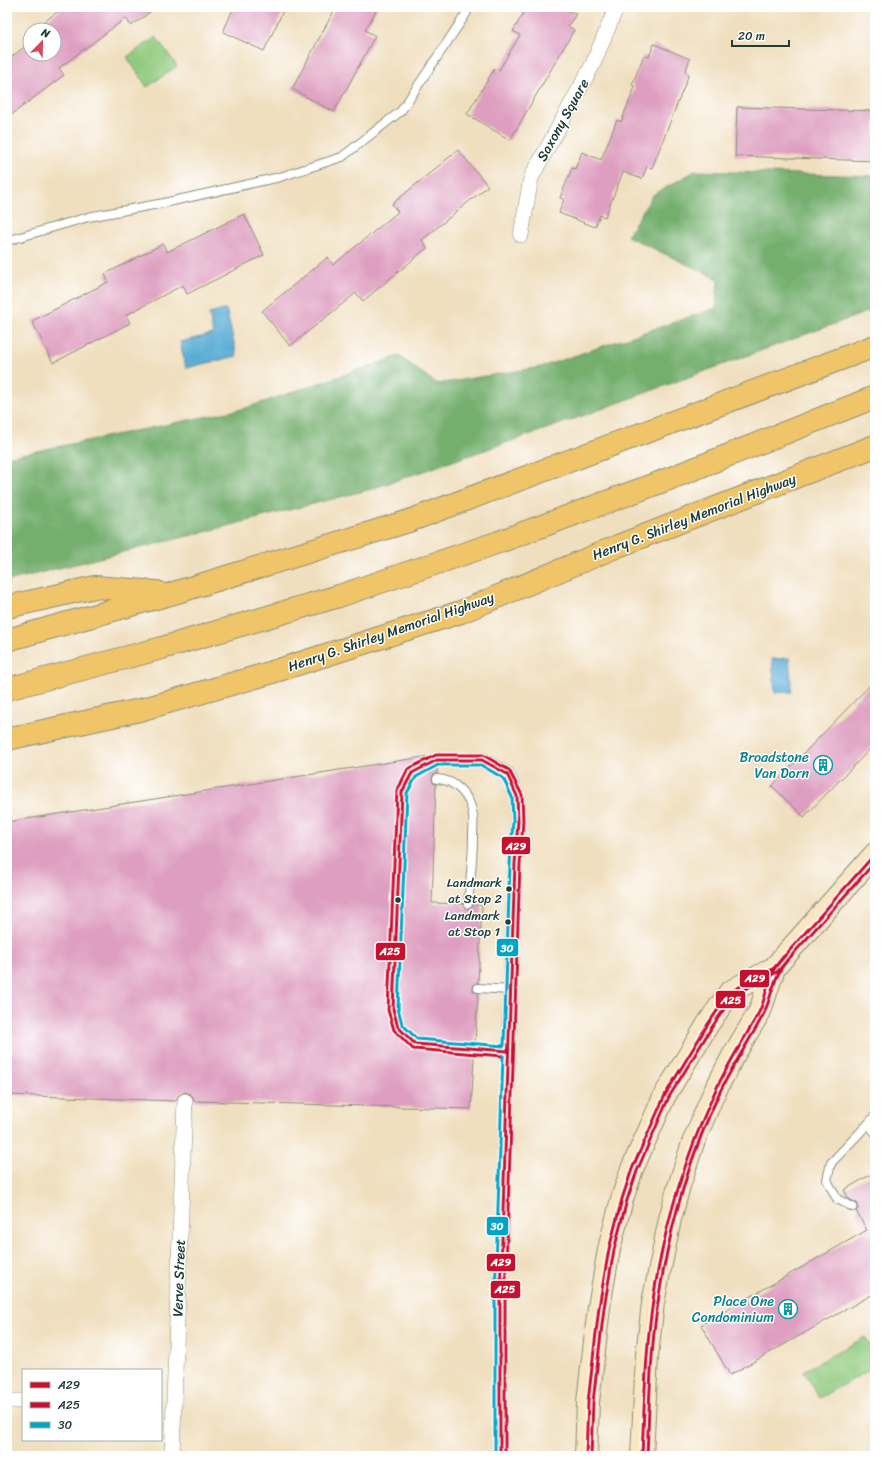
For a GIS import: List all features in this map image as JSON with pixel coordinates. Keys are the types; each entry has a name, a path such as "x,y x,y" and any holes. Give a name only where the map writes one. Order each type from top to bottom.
{"highway":[{"path":"7,640 174,593 409,521 875,346"},
{"path":"7,689 162,648 324,601 492,545 666,480 875,397"},
{"name":"Henry G. Shirley Memorial Highway","path":"7,740 140,710 263,675 460,612 618,546 875,446"},
{"path":"7,607 95,587 174,593"}],"main road":[{"path":"586,1456 588,1402 598,1307 609,1249 622,1199 632,1169 666,1095 708,1024 730,992 774,968 875,854"},
{"path":"642,1456 647,1355 653,1303 670,1219 693,1143 713,1095 733,1056 760,1011 774,968"}],"street":[{"name":"Saxony Square","path":"521,235 531,178 594,64 614,13 614,7"},
{"path":"437,760 482,760 507,774 517,796 518,821 515,864 500,1298 500,1456"},
{"name":"Verve Street","path":"172,1456 167,1406 185,1101"},
{"path":"7,1401 22,1401"}],"lane":[{"path":"7,241 88,217 164,203 280,178 342,157 401,111 466,14 469,7"},
{"path":"437,779 444,779 455,784 468,798 473,815 473,852 468,904"},
{"path":"478,988 511,990"},
{"path":"853,1206 837,1199 826,1180 830,1163 875,1116"},
{"path":"868,1124 875,1132"}],"green space":[{"path":"156,37 177,66 147,87 127,57"},
{"path":"695,171 875,176 875,309 552,427 371,489 7,581 7,457 243,409 399,356 437,384 541,367 716,308 718,279 627,236 653,195"},
{"path":"865,1337 875,1355 875,1367 819,1398 804,1371"}],"water":[{"path":"226,309 237,356 186,368 180,342 213,334 209,314"},
{"path":"789,658 792,692 775,693 772,659"}],"building":[{"path":"64,7 157,7 131,26 126,18 59,68 64,75 7,118 7,60 22,49 22,62 62,62 62,22 44,22"},
{"path":"234,7 285,7 264,51 223,32"},
{"path":"336,7 378,7 365,30 375,36 334,112 292,89"},
{"path":"527,7 559,7 576,14 568,26 574,30 510,140 467,114 495,68 499,70 520,35 513,31"},
{"path":"654,44 690,59 685,72 689,74 652,168 647,166 642,179 623,172 605,217 600,215 595,227 559,213 564,199 560,198 572,168 575,169 582,152 601,160 617,120 621,122 635,87 632,85 644,55 649,57"},
{"path":"737,107 875,111 875,161 735,156"},
{"path":"458,150 488,186 422,240 427,248 363,301 356,293 290,346 262,311 328,257 333,265 398,212 392,204"},
{"path":"244,214 264,255 187,294 183,285 126,315 130,323 53,363 32,321 108,282 105,274 163,244 167,252"},
{"name":"Broadstone Van Dorn","path":"875,680 875,744 804,817 772,786"},
{"path":"429,756 429,765 437,769 437,774 433,775 432,779 433,783 436,784 432,903 463,904 465,908 468,909 473,905 482,905 478,983 475,983 473,987 473,991 478,993 471,1109 194,1101 190,1094 185,1092 178,1096 176,1101 7,1095 7,822"},
{"name":"Place One Condominium","path":"875,1172 875,1293 730,1375 701,1325 867,1230 856,1211 858,1209 858,1204 849,1199 844,1190"}],"transit line":[{"name":"A25","path":"503,1056 413,1049 394,1030 388,1010 397,791 408,769 436,755 483,755 509,770 522,795 523,821 520,864 505,1298 505,1456"},
{"name":"A29","path":"500,1456 500,1298 515,864 518,821 517,796 507,774 482,760 437,760 412,773 402,792 393,1009 398,1027 415,1044 508,1051"},
{"name":"30","path":"438,765 481,765 503,778 512,797 513,821 510,864 504,1046 417,1039 402,1024 398,1008 407,793 416,777 438,765"},
{"name":"A29","path":"586,1456 588,1402 599,1307 609,1249 622,1199 632,1169 665,1095 708,1024 730,992 774,968 875,854"},
{"name":"A25","path":"591,1456 593,1402 604,1308 614,1250 627,1200 637,1171 669,1097 733,996 777,972 875,862"},
{"name":"A29","path":"642,1456 648,1340 654,1294 665,1236 681,1178 701,1123 713,1096 728,1066 760,1011 772,973 784,956"},
{"name":"A25","path":"647,1456 655,1323 664,1265 678,1207 686,1179 706,1123 728,1076 761,1019 768,1004 778,974 788,959"},
{"name":"30","path":"495,1456 495,1298 503,1056"}],"place":[{"name":"Broadstone Van Dorn","path":"823,765"},
{"name":"Landmark at Stop 2","path":"509,889"},
{"name":"Landmark at Stop 1","path":"508,922"},
{"name":"Place One Condominium","path":"788,1309"}]}
